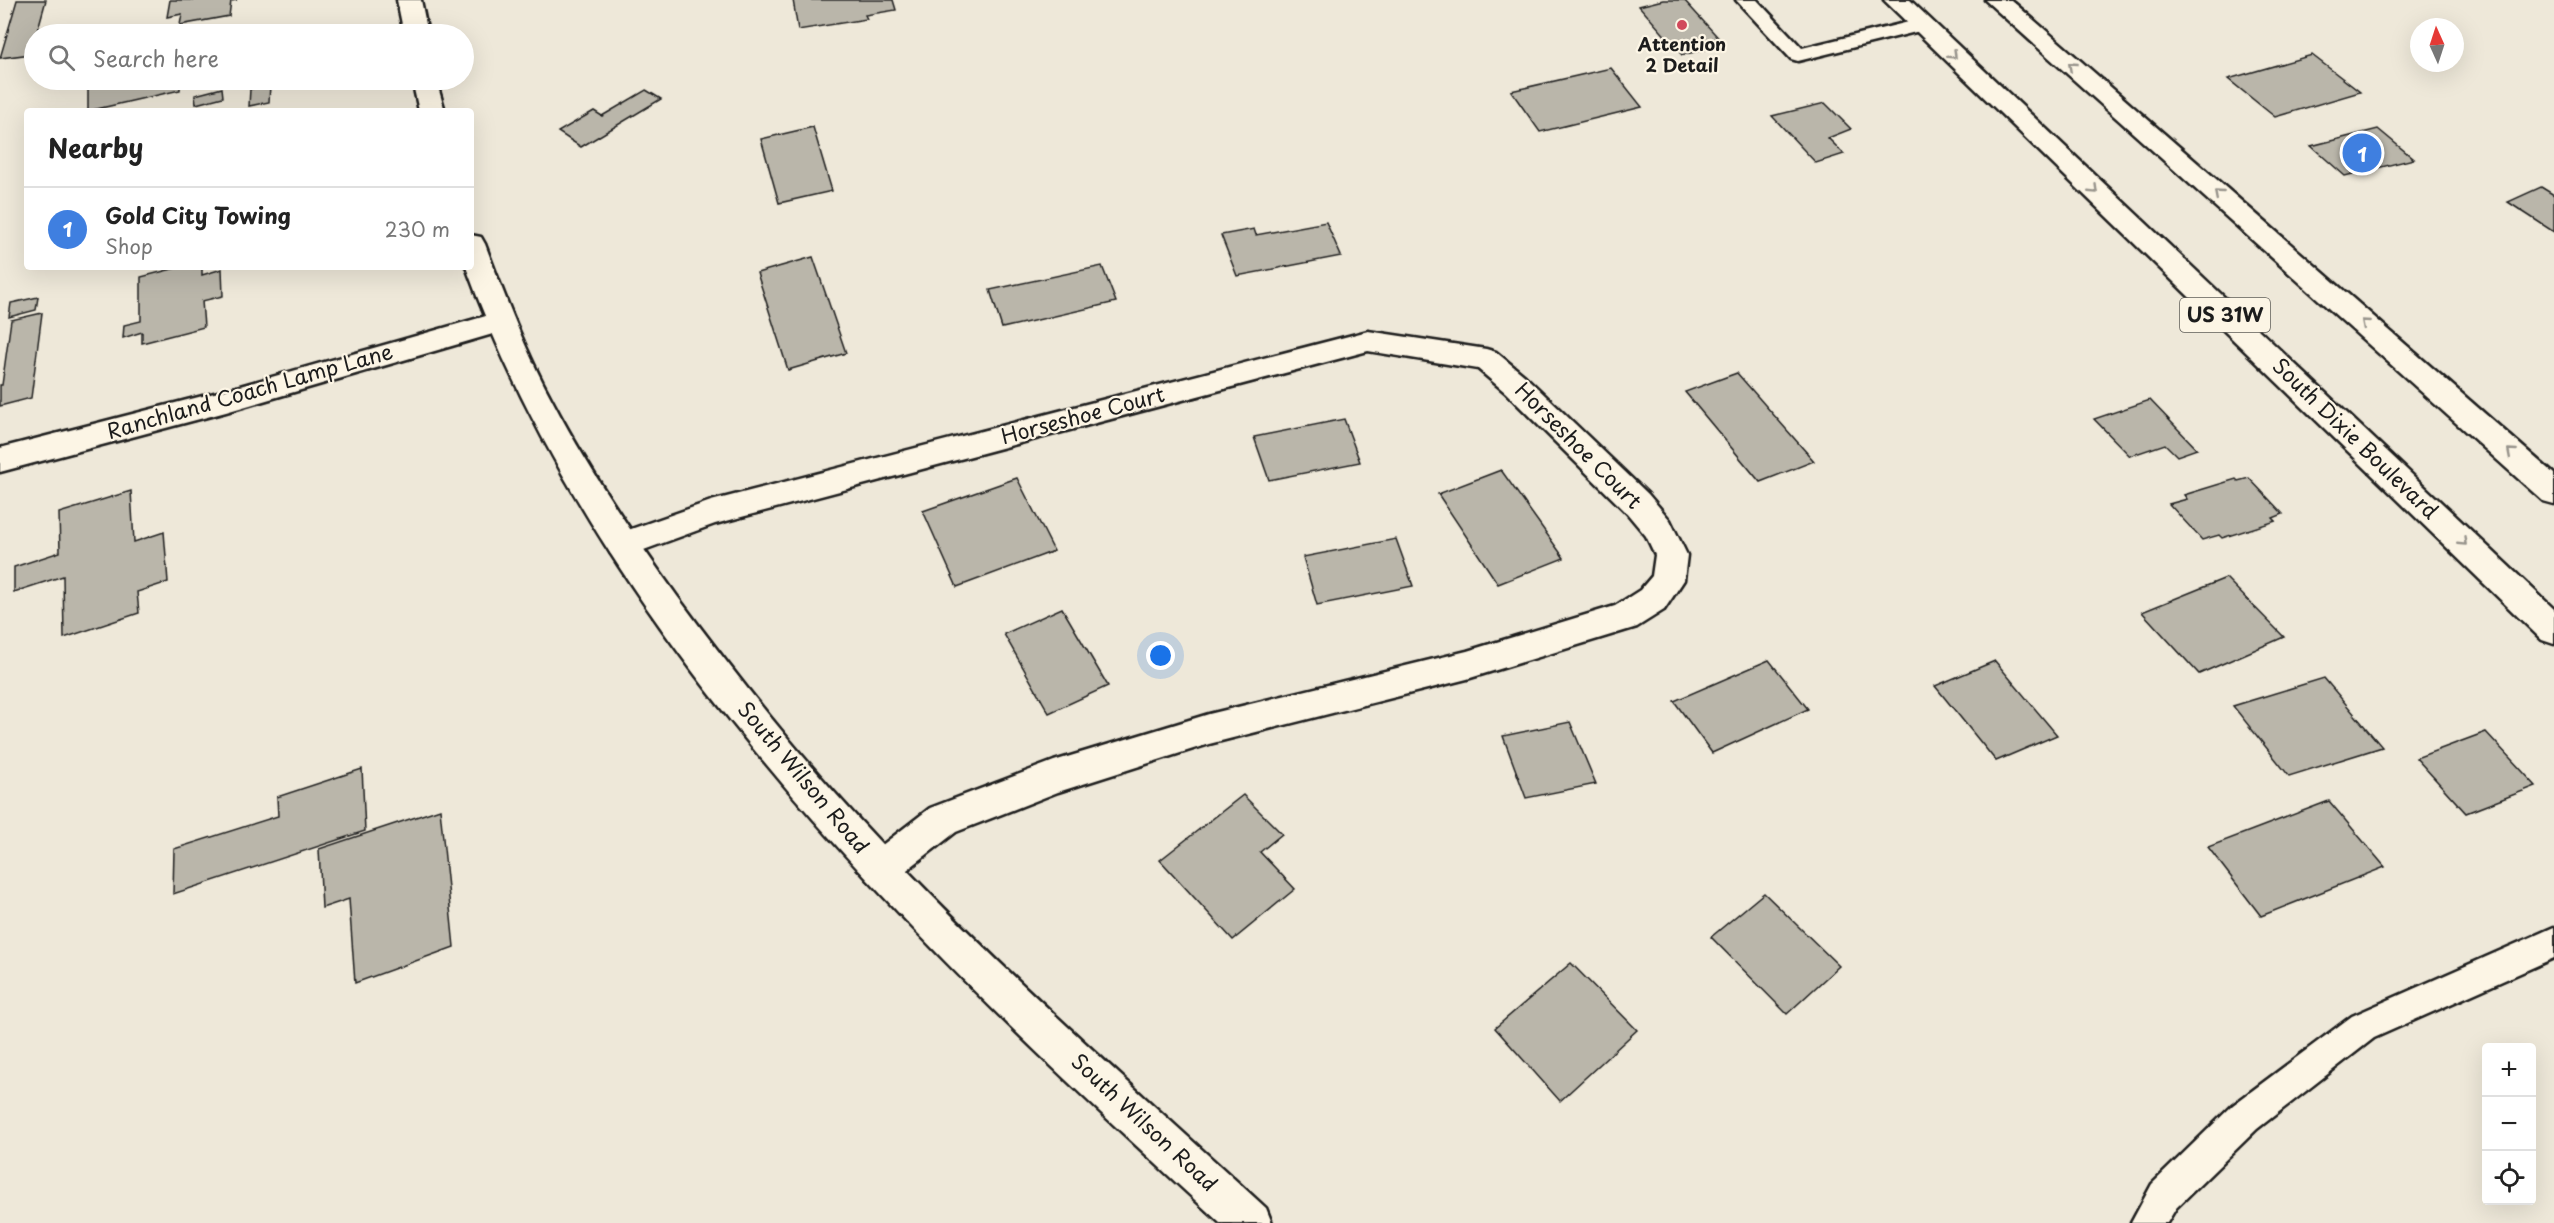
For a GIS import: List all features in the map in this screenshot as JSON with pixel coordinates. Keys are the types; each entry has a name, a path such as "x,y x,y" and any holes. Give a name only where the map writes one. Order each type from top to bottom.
{"main road":[{"path":"412,0 415,24"},
{"name":"South Dixie Boulevard","path":"1896,0 2554,630"},
{"path":"1997,1 2554,492"},
{"path":"427,90 431,108"},
{"name":"South Wilson Road","path":"474,252 500,322 539,405 622,545 705,661 822,804 880,868 1022,1011 1251,1223"},
{"name":"Ranchland Coach Lamp Lane","path":"0,460 226,401 500,322"},
{"name":"Horseshoe Court","path":"622,545 711,513 1368,341 1486,360 1515,384 1637,503 1659,529 1671,555 1668,580 1652,600 1625,617 1467,665 1209,729 1054,777 943,820 880,868"}],"lane":[{"path":"1746,0 1798,55 1921,25"},
{"path":"2148,1223 2164,1196 2245,1117 2363,1028 2554,942"}],"building":[{"path":"17,0 46,0 39,24 24,24 24,55 0,58"},
{"path":"170,0 237,0 231,1 229,16 185,24 180,24 182,14 167,17"},
{"path":"793,0 893,0 896,10 865,15 867,19 798,30"},
{"name":"Attention 2 Detail","path":"1663,0 1684,0 1725,45 1682,55 1639,6"},
{"path":"2312,55 2360,92 2275,117 2228,79"},
{"path":"1611,68 1642,107 1540,132 1511,91"},
{"path":"88,90 180,90 101,108 88,108"},
{"path":"222,90 223,97 196,104 195,95"},
{"path":"250,90 270,90 269,102 249,106"},
{"path":"646,90 661,99 581,147 558,132 594,111 602,116"},
{"path":"1825,103 1851,129 1828,138 1844,154 1816,163 1772,116"},
{"path":"813,127 832,191 779,203 761,139"},
{"path":"2378,129 2414,159 2345,176 2311,146"},
{"path":"2541,187 2554,195 2554,232 2508,202"},
{"path":"1326,222 1341,256 1237,276 1221,235 1254,229 1256,235"},
{"path":"813,257 846,353 788,370 757,273"},
{"path":"1102,266 1116,302 1002,328 990,290"},
{"path":"168,270 202,270 202,275 222,270 223,296 202,301 204,327 142,343 142,332 123,338 124,325 141,321 141,277"},
{"path":"38,297 36,310 9,317 11,303"},
{"path":"42,313 31,398 0,406 0,385 2,385 11,320"},
{"path":"1737,373 1814,461 1760,482 1685,392"},
{"path":"2150,400 2197,449 2177,456 2165,444 2130,456 2094,419"},
{"path":"1344,419 1360,462 1269,480 1254,437"},
{"path":"1501,470 1564,558 1498,584 1438,494"},
{"path":"1017,478 1054,551 957,587 923,511"},
{"path":"2249,478 2283,514 2273,518 2276,521 2222,538 2219,535 2202,540 2169,504 2187,499 2184,495 2236,479 2238,481"},
{"path":"131,491 134,542 164,532 168,582 137,592 139,613 64,638 63,576 14,592 14,567 60,552 59,513"},
{"path":"1396,539 1413,586 1317,605 1303,557"},
{"path":"2226,578 2284,637 2199,674 2142,612"},
{"path":"1062,608 1108,686 1049,713 1004,634"},
{"path":"1769,660 1808,709 1712,753 1674,701"},
{"path":"1995,661 2057,735 1996,761 1935,686"},
{"path":"2324,678 2382,747 2289,776 2233,706"},
{"path":"1570,722 1596,784 1526,798 1503,736"},
{"path":"2486,732 2536,786 2466,813 2416,758"},
{"path":"362,769 365,831 173,894 174,849 278,816 277,797"},
{"path":"1243,795 1282,834 1260,852 1295,889 1233,940 1160,860"},
{"path":"2329,801 2385,867 2261,916 2208,847"},
{"path":"440,809 454,947 355,983 349,899 322,908 319,849"},
{"path":"1764,893 1839,966 1787,1014 1711,937"},
{"path":"1571,963 1637,1030 1560,1101 1495,1028"}],"place":[{"name":"Attention 2 Detail","path":"1682,25"},
{"name":"Gold City Towing","path":"2362,153"}]}
